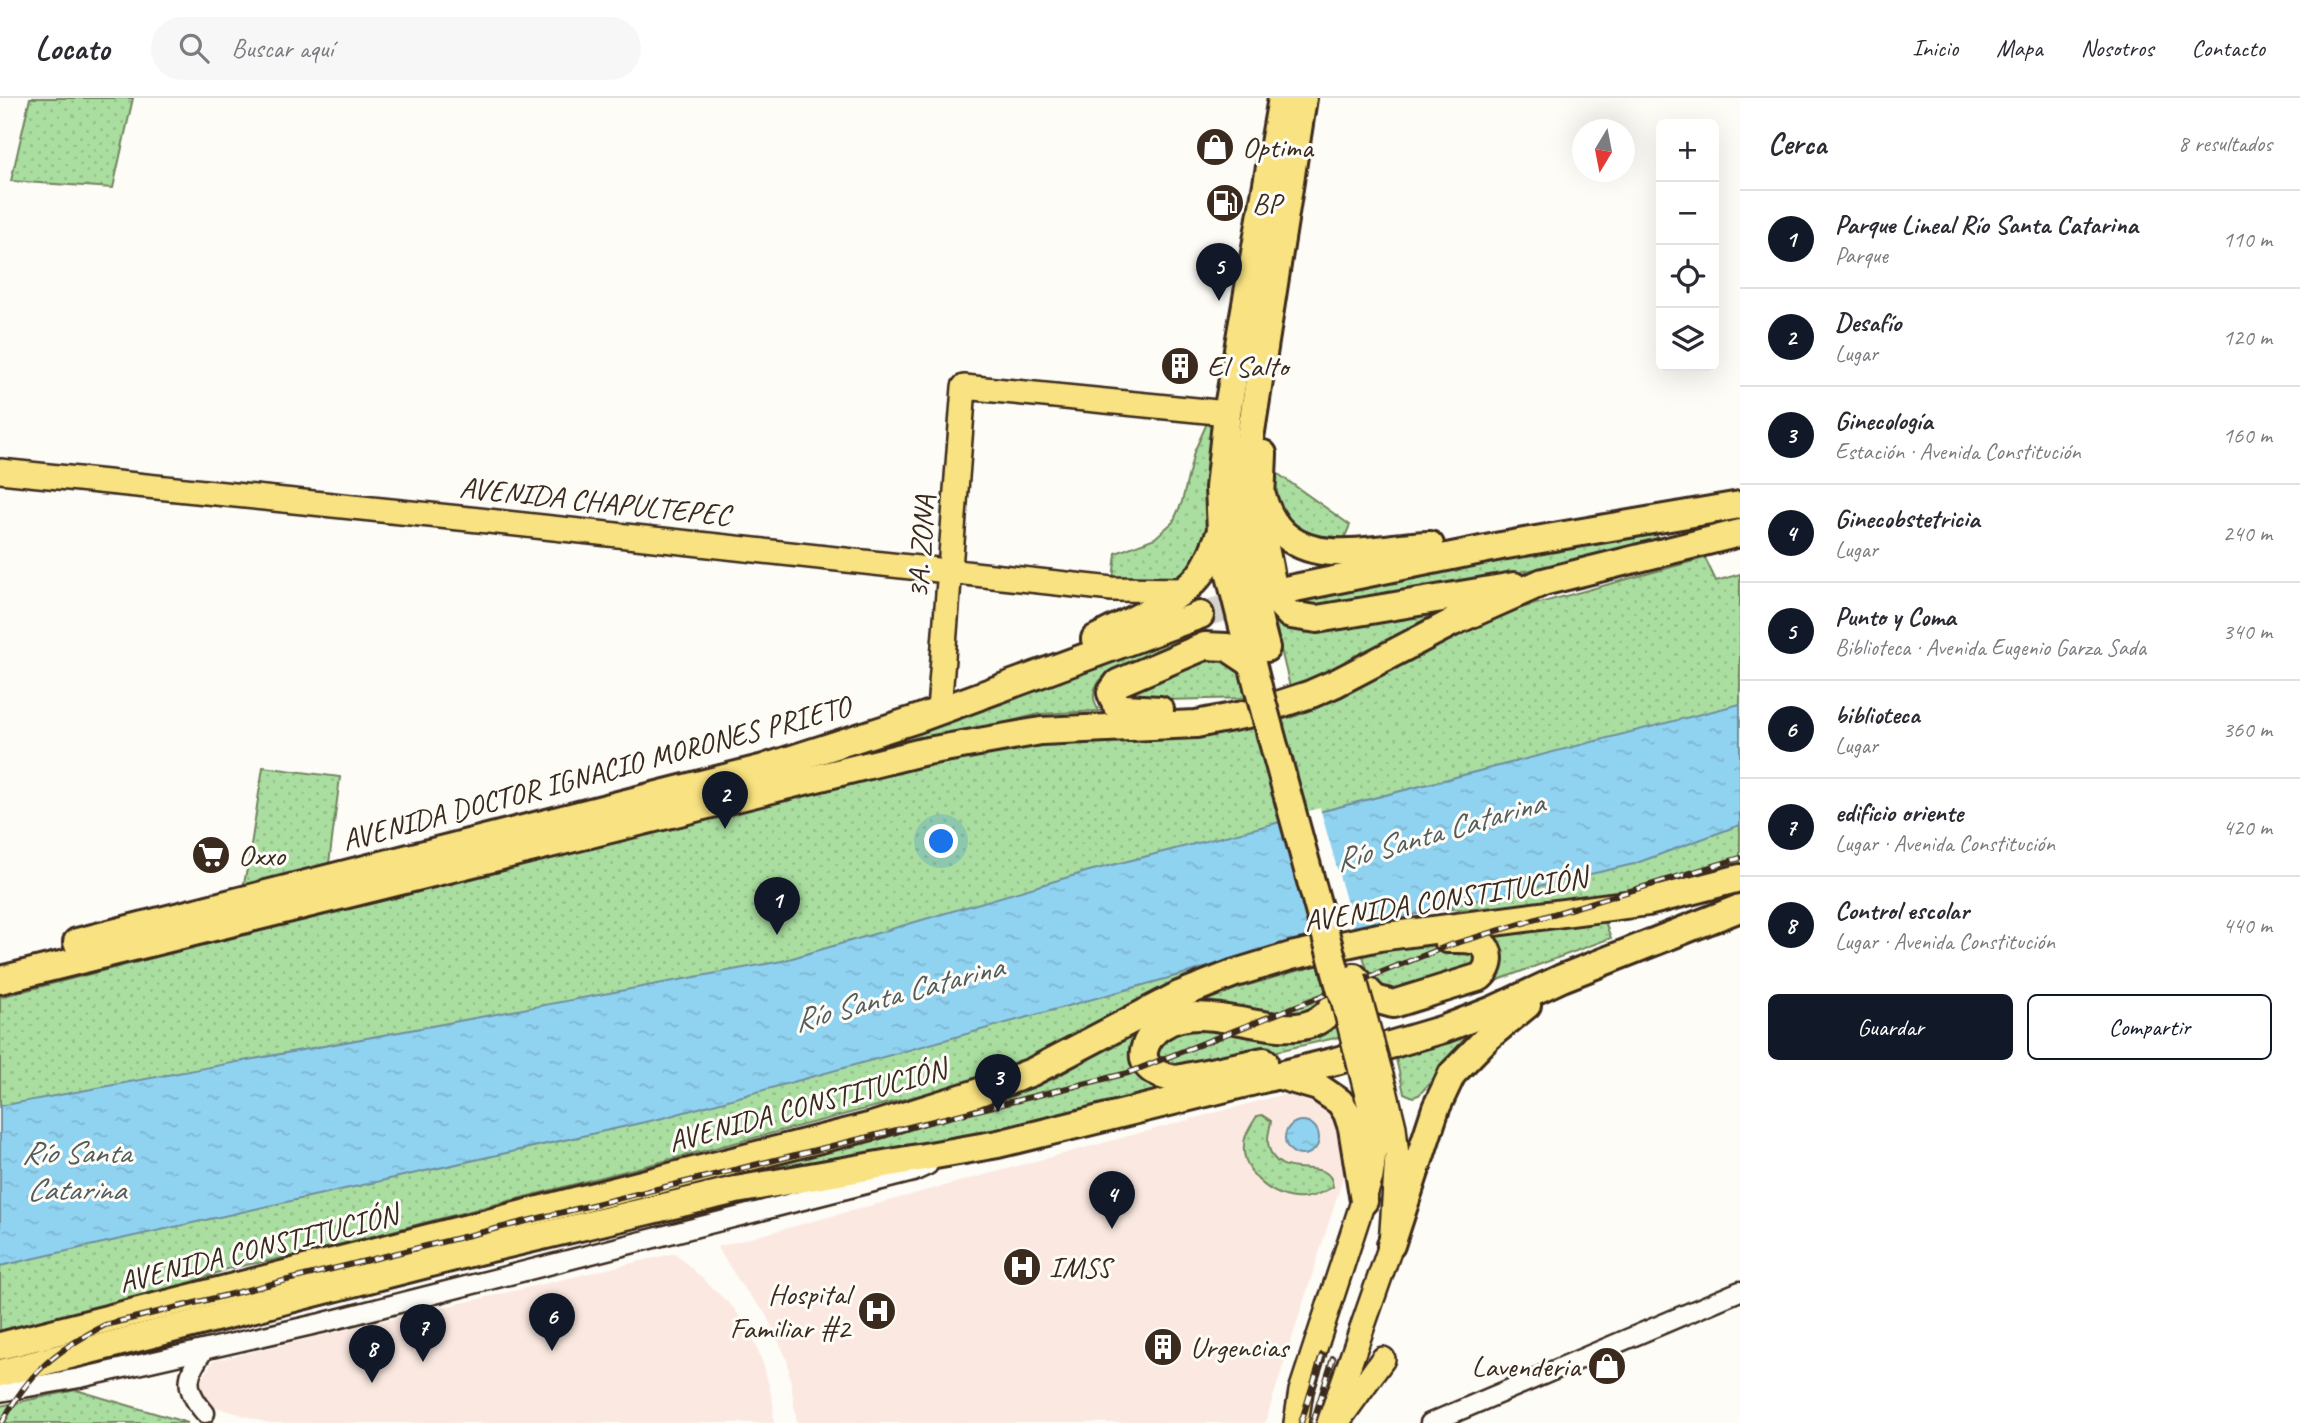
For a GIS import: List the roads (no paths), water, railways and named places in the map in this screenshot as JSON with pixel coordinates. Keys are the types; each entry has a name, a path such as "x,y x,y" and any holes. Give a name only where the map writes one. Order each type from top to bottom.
{"highway":[{"path":"1268,98 1257,166 1258,188 1274,213"},
{"path":"1262,678 1245,535 1245,470 1256,394 1282,98"},
{"path":"1303,98 1227,413 1219,488 1221,531 1347,984 1327,1015 1314,1023 1298,1027 1207,1017 1179,1018 1151,1035 1144,1051 1144,1059 1154,1072 1177,1079 1263,1061 1379,1030 1506,989 1562,978"},
{"path":"1274,213 1298,195 1306,176 1319,98"},
{"path":"1256,394 1261,416 1261,536 1274,592 1283,610 1299,618 1326,618 1543,582"},
{"path":"1262,497 1268,514 1283,533 1294,542 1316,551 1350,552 1424,545 1501,546"},
{"path":"1285,590 1501,546 1740,505"},
{"path":"1020,680 1183,590 1204,570 1221,531"},
{"name":"AVENIDA DOCTOR IGNACIO MORONES PRIETO","path":"0,980 922,752 1041,731 1214,722 1253,713 1311,694 1453,622 1543,582 1740,533"},
{"name":"AVENIDA DOCTOR IGNACIO MORONES PRIETO","path":"0,962 764,768 939,710 1200,615"},
{"path":"1262,678 1227,647 1213,645 1196,649 1118,683 1111,693 1116,705 1125,708 1195,709 1311,694"},
{"name":"AVENIDA CONSTITUCIÓN","path":"2,1371 576,1202 872,1126 974,1094 1032,1072 1145,1011 1207,984 1291,956 1379,937 1648,902 1740,878"},
{"name":"AVENIDA CONSTITUCIÓN","path":"2,1371 736,1190 998,1144 1396,1044 1493,1010 1562,978 1740,908"},
{"path":"1347,984 1375,999 1393,1004 1479,977 1489,966 1487,949 1480,942 1459,939 1411,941 1379,937"},
{"path":"1391,1245 1436,1108 1452,1074 1488,1037 1562,978"},
{"path":"1278,1075 1318,1087 1340,1102 1352,1128 1364,1200"},
{"path":"402,1271 576,1202"}],"main road":[{"name":"3A. ZONA","path":"939,710 964,387 1227,413"},
{"name":"AVENIDA CHAPULTEPEC","path":"0,471 479,520 950,576 1112,589 1183,590"},
{"path":"0,478 950,576"},
{"path":"1339,1415 1391,1245 1397,1156 1394,1127 1376,1093 1347,984"},
{"path":"1293,1421 1289,1409 1301,1391 1364,1200 1375,1152 1376,1093"},
{"path":"1339,1415 1383,1359"}],"street":[{"path":"2,1371 80,1378 204,1350 321,1323 913,1172 951,1153"},
{"path":"1430,1423 1740,1291"},
{"path":"204,1350 192,1366 188,1382 192,1398 205,1413"}],"water":[{"name":"Río Santa Catarina","path":"1740,704 1740,825 1634,864 1313,938 663,1118 0,1266 0,1106 782,961 1089,871"},
{"path":"1302,1121 1314,1126 1319,1138 1314,1150 1302,1155 1290,1150 1285,1138 1290,1126"}],"tunnel":[{"path":"1200,615 1257,599"}],"railway":[{"path":"2,1423 33,1376 72,1344 105,1325 1128,1073 1450,945 1740,858"},
{"path":"1301,1423 1322,1355"},
{"path":"1313,1423 1333,1358"}],"place":[{"name":"Optima","path":"1215,147"},
{"name":"BP","path":"1225,203"},
{"name":"Punto y Coma","path":"1219,301"},
{"name":"El Salto","path":"1180,366"},
{"name":"Desafío","path":"725,829"},
{"name":"Oxxo","path":"211,855"},
{"name":"Parque Lineal Río Santa Catarina","path":"777,935"},
{"name":"Ginecología","path":"998,1112"},
{"name":"Ginecobstetricia","path":"1112,1229"},
{"name":"IMSS","path":"1022,1267"},
{"name":"Hospital Familiar #2","path":"877,1311"},
{"name":"Urgencias","path":"1163,1347"},
{"name":"biblioteca","path":"552,1351"},
{"name":"edificio oriente","path":"423,1362"},
{"name":"Lavenderia","path":"1607,1366"},
{"name":"Control escolar","path":"372,1383"}]}
